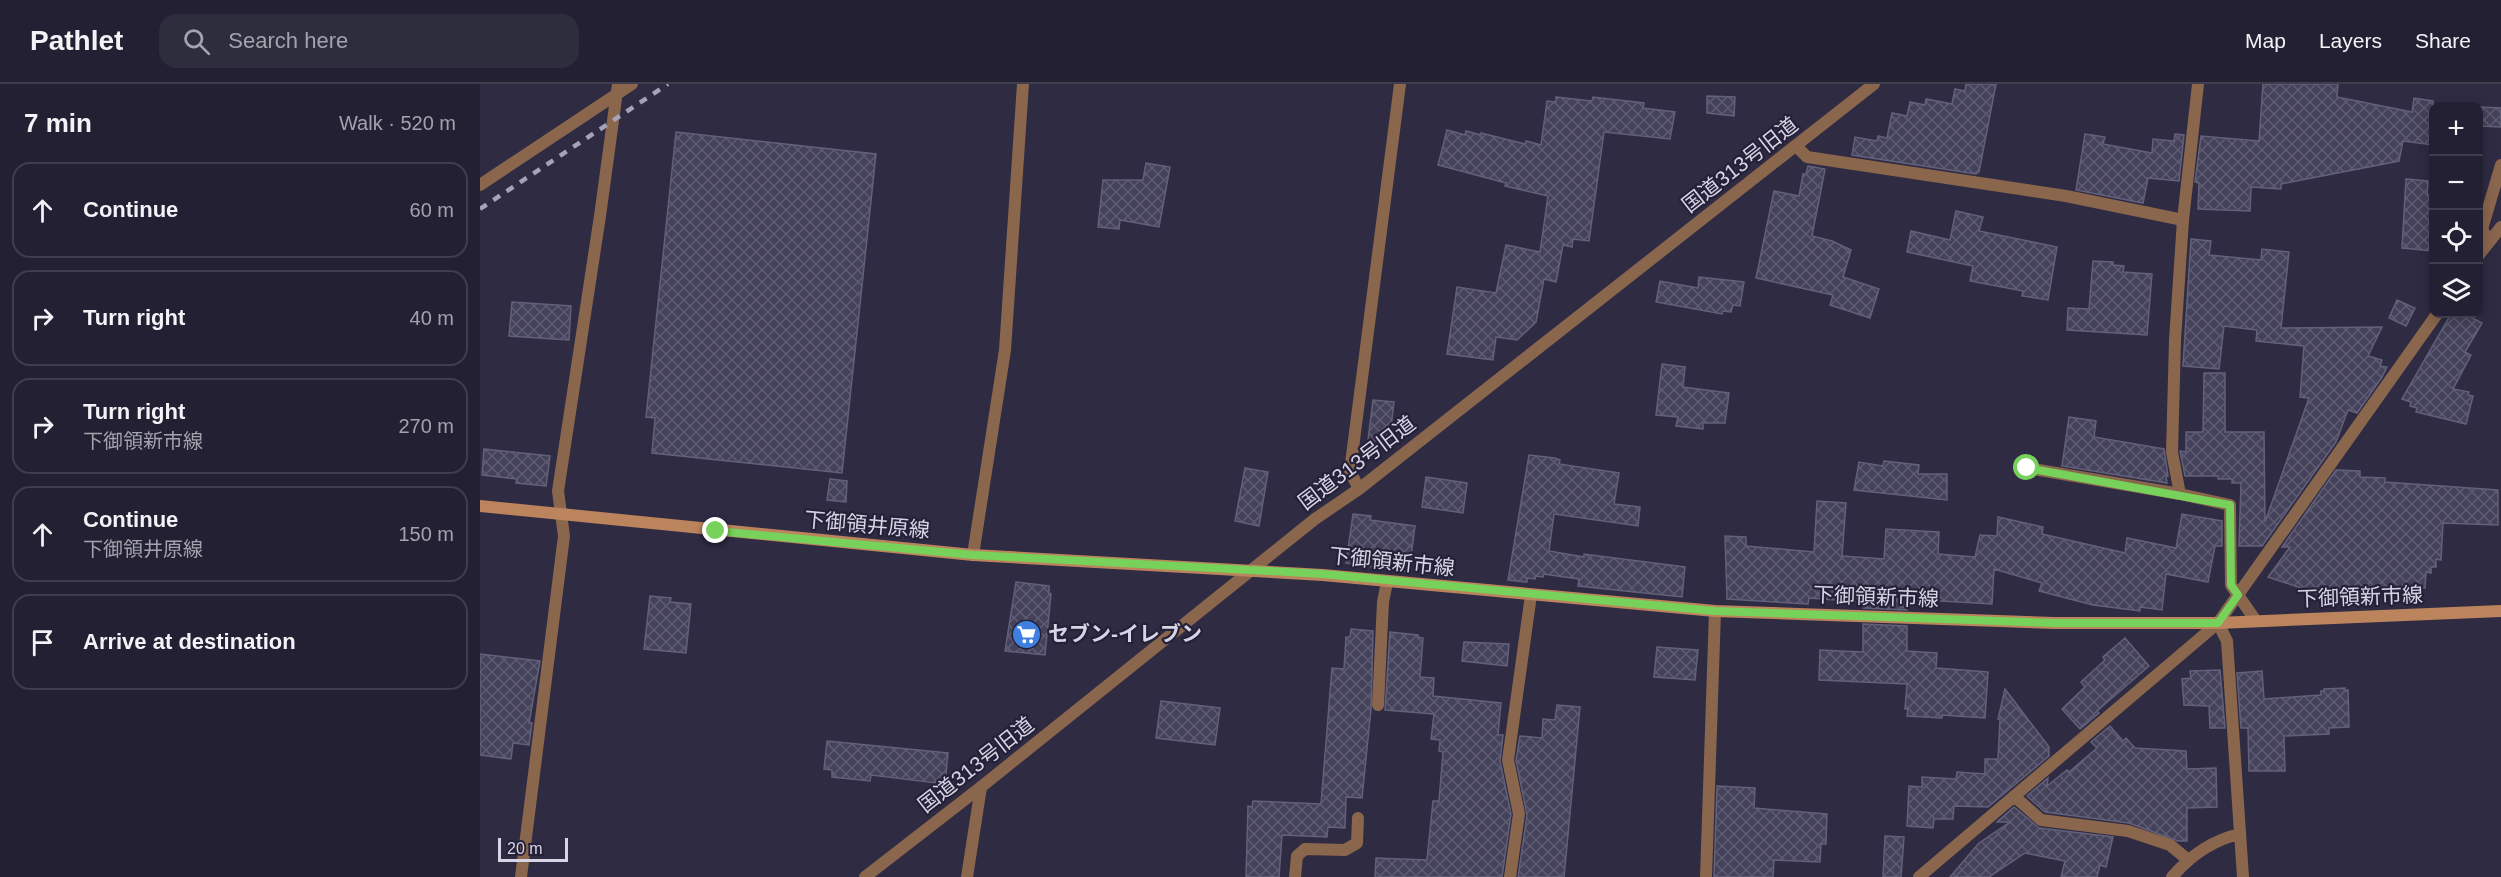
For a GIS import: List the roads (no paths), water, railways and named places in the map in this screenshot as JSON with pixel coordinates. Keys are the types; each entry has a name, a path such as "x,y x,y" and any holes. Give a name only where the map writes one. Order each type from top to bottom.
{"main road":[{"name":"下御領井原線","path":"480,506 974,555 1251,569"},
{"name":"下御領新市線","path":"1251,569 1715,611 2054,623 2218,623 2501,611"}],"street":[{"path":"480,185 617,89 632,84"},
{"path":"974,555 1005,350 1023,84"},
{"path":"1359,489 1350,471 1400,84"},
{"name":"国道313号旧道","path":"865,877 981,787 1251,569 1315,519 1359,489 1874,84"},
{"path":"2180,494 2172,452 2171,426 2183,220 2198,84"},
{"path":"521,877 564,536 558,490 617,89"},
{"path":"1796,146 1807,157 2066,196 2183,220"},
{"path":"2489,241 2482,229 2501,165"},
{"path":"2483,249 2501,227"},
{"path":"1918,877 2218,623 2434,318"},
{"path":"2027,468 2180,494 2230,505 2231,585 2256,621"},
{"path":"1378,705 1383,602 1387,582"},
{"path":"1510,877 1519,814 1508,760 1531,595"},
{"path":"1706,877 1715,611"},
{"path":"2218,623 2227,640 2243,877"},
{"path":"967,877 981,787"},
{"path":"2014,796 2041,820 2128,831 2170,845 2187,859"},
{"path":"1295,877 1297,856 1305,849 1345,850 1357,843 1358,818"},
{"path":"2172,877 2187,859 2222,838 2240,834"}],"railway":[{"path":"480,209 668,84"}],"place":[{"name":"セブン-イレブン","path":"1027,634"}]}
